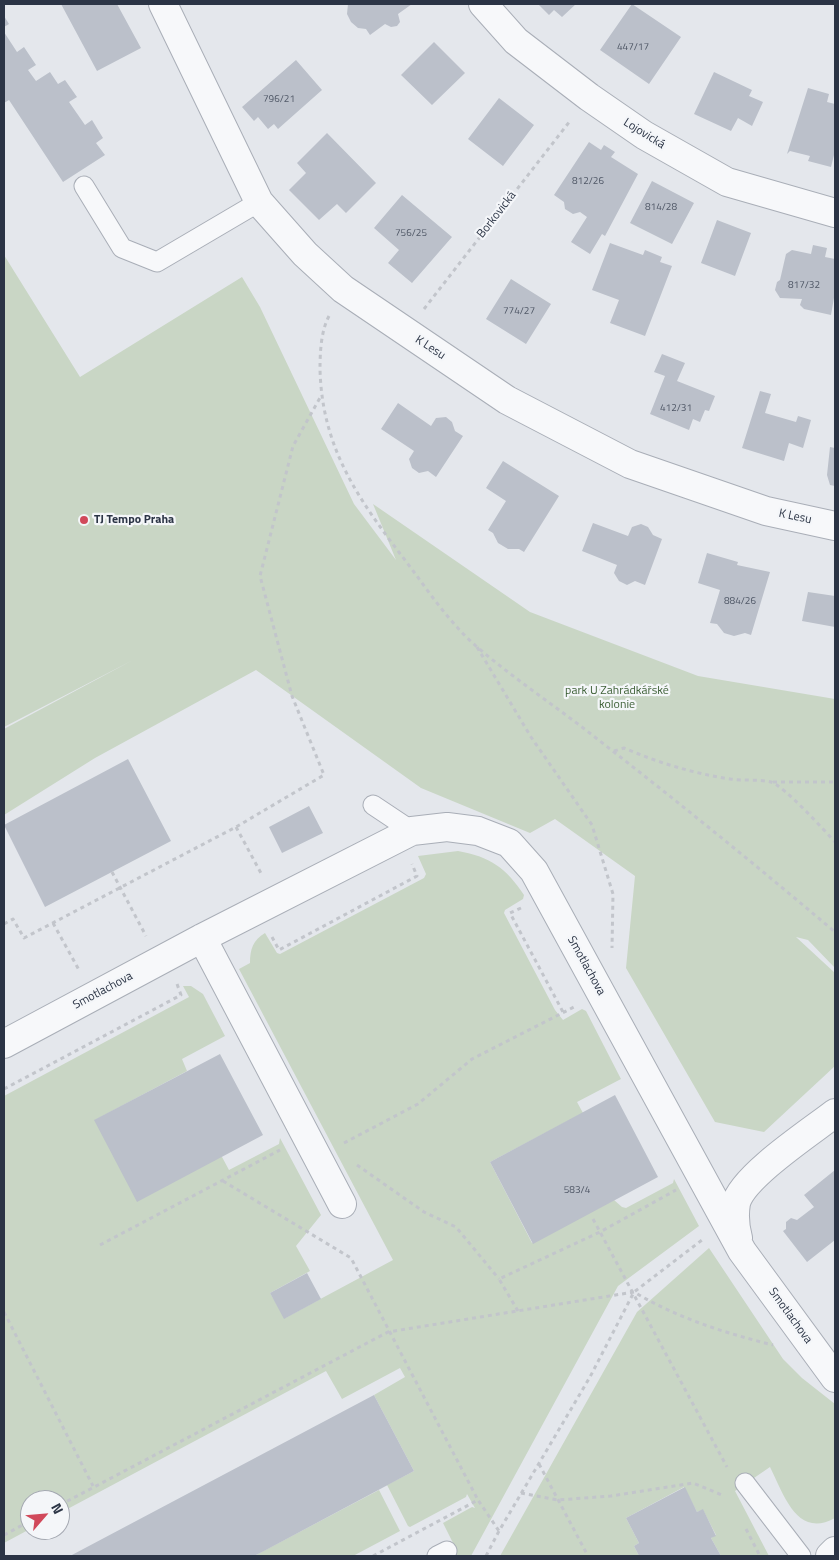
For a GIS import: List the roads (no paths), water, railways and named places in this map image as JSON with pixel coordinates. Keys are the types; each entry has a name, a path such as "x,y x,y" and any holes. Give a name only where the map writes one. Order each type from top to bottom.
{"street":[{"name":"K Lesu","path":"163,4 258,202 305,254 343,289 507,400 630,464 766,511 835,526"},
{"name":"Lojovická","path":"483,4 516,41 589,97 644,135 727,182 835,213"},
{"name":"Smotlachova","path":"4,1044 202,938 412,831 447,827 478,831 509,842 534,871 742,1251 835,1378"},
{"path":"202,938 342,1204"},
{"path":"742,1251 735,1225 736,1202 747,1184 775,1159 835,1113"},
{"path":"830,1556 835,1551"}],"lane":[{"path":"84,186 122,248 157,262 258,202"},
{"path":"373,805 412,831"},
{"path":"738,1479 801,1556"}],"place":[{"name":"TJ Tempo Praha","path":"84,520"}],"park label":[{"name":"park U Zahrádkářské kolonie","path":"617,698"}]}
